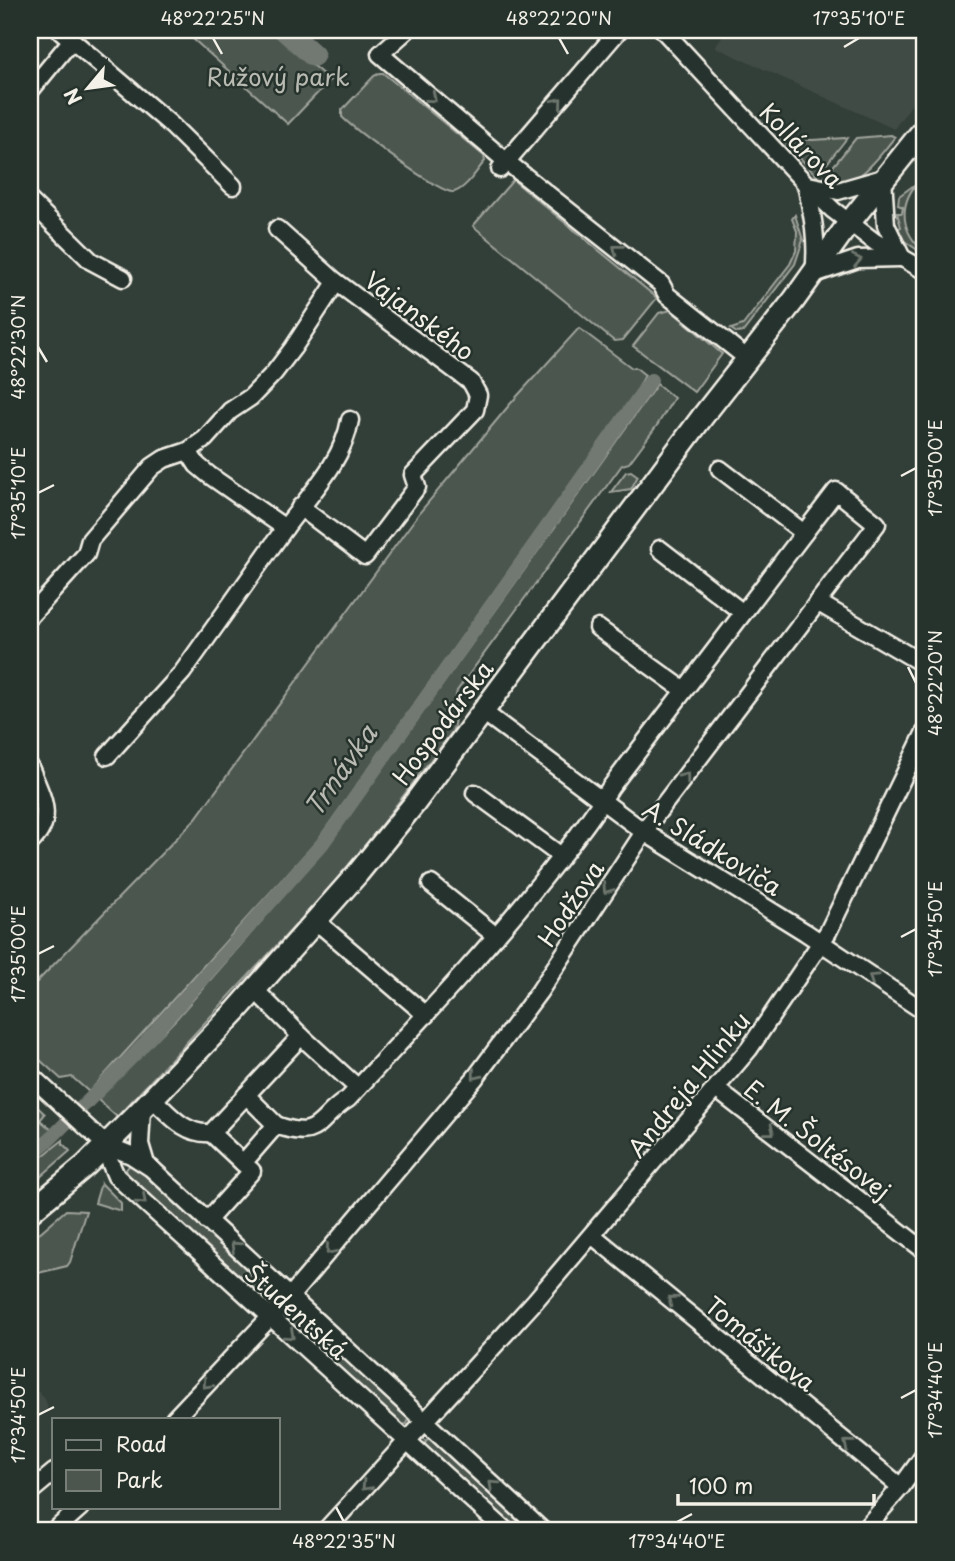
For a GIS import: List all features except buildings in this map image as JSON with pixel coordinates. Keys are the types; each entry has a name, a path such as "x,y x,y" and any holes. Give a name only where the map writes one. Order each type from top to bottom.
{"street":[{"path":"407,30 380,54 504,166 661,284 667,295 748,359"},
{"path":"504,166 619,30"},
{"name":"Kollárova","path":"663,30 806,184 868,237 925,271"},
{"path":"30,91 65,35 169,123 233,186"},
{"name":"Hospodárska","path":"30,1212 81,1170 147,1104 255,990 388,836 814,274 883,178 925,128"},
{"path":"883,178 886,225 902,258 858,259 814,274 817,239 806,184 838,191 883,178"},
{"path":"30,201 91,261 103,270 122,278"},
{"name":"Vajanského","path":"276,229 335,281 471,382 479,399 475,410 413,475 417,487 365,556 300,507"},
{"name":"Vajanského","path":"30,616 86,554 90,540 152,467 164,459 188,452 205,439 230,411 251,397 274,373 335,281"},
{"path":"107,756 182,673 339,455 347,440 350,420"},
{"path":"188,452 197,466 285,528"},
{"path":"246,1096 276,1125 291,1130 317,1128 337,1105 348,1099 426,1015 496,936 561,856 804,533 720,469"},
{"name":"Hodžova","path":"175,1418 289,1297 475,1078 510,1033 644,832 877,524 836,491 804,533"},
{"path":"660,549 743,612"},
{"path":"817,602 925,665"},
{"path":"598,628 684,690"},
{"name":"A. Sládkoviča","path":"482,711 644,832 925,1012"},
{"name":"Andreja Hlinku","path":"324,1531 425,1423 592,1235 749,1049 821,943 925,732"},
{"path":"30,767 46,817 43,827 30,843"},
{"path":"475,793 561,856"},
{"path":"431,884 496,936"},
{"path":"316,921 426,1015"},
{"path":"255,990 358,1088"},
{"path":"146,1164 140,1144 147,1104 186,1129 200,1134 211,1133 301,1036"},
{"path":"30,1075 106,1145"},
{"name":"E. M. Šoltésovej","path":"716,1089 925,1251"},
{"path":"243,1163 276,1125"},
{"path":"207,1220 252,1171 211,1133"},
{"name":"Študentská","path":"106,1145 146,1164 543,1531"},
{"name":"Študentská","path":"106,1145 116,1176 506,1531"},
{"name":"Tomášikova","path":"592,1235 901,1487"},
{"path":"863,1531 925,1454"},
{"path":"30,1492 52,1474"},
{"path":"54,1531 80,1508"}],"shaded area":[{"path":"727,30 925,30 925,86 894,129 715,47"},
{"path":"30,1390 34,1394 38,1391 45,1399 47,1411 30,1427"}],"green space":[{"name":"Ružový park","path":"183,30 270,30 330,80 288,124"},
{"path":"380,73 484,156 485,161 458,190 446,190 416,173 342,117 342,110"},
{"path":"891,135 895,137 873,164 856,178 835,182 822,180 856,138"},
{"path":"780,137 812,140 847,138 817,176"},
{"path":"513,180 657,298 623,340 614,341 473,226"},
{"path":"917,183 907,201 905,219 911,236 925,255 903,240 895,230 901,227 897,213 902,213 903,207 898,205 899,196"},
{"path":"795,215 803,240 795,264 743,332 737,333 731,329 743,325 790,264 796,251 797,231 792,219"},
{"path":"671,310 722,354 694,392 633,346 659,313"},
{"path":"579,328 645,375 638,389 317,841 89,1092 72,1077 61,1079 30,1051 30,989 196,818 420,512 511,403"},
{"path":"657,384 674,398 658,424 629,463 622,465 457,691 452,732 365,846 319,900 117,1117 97,1099 175,1020 328,845"},
{"path":"631,471 638,476 631,489 611,492 626,472"},
{"path":"30,1100 45,1114 40,1120 52,1130 30,1148"},
{"path":"63,1140 63,1144 70,1151 30,1186 30,1166"},
{"path":"133,1161 274,1291 270,1299 262,1302 121,1176"},
{"path":"101,1183 121,1203 121,1211 95,1203"},
{"path":"66,1210 86,1211 70,1262 67,1266 30,1275 30,1241"},
{"path":"297,1313 410,1416 407,1424 399,1426 288,1326 290,1317"},
{"path":"434,1438 537,1531 511,1531 424,1449 426,1440"}],"waterway":[{"name":"Trnávka","path":"285,30 313,55"},
{"name":"Trnávka","path":"30,1155 49,1140 136,1053 323,843 651,380"}]}
